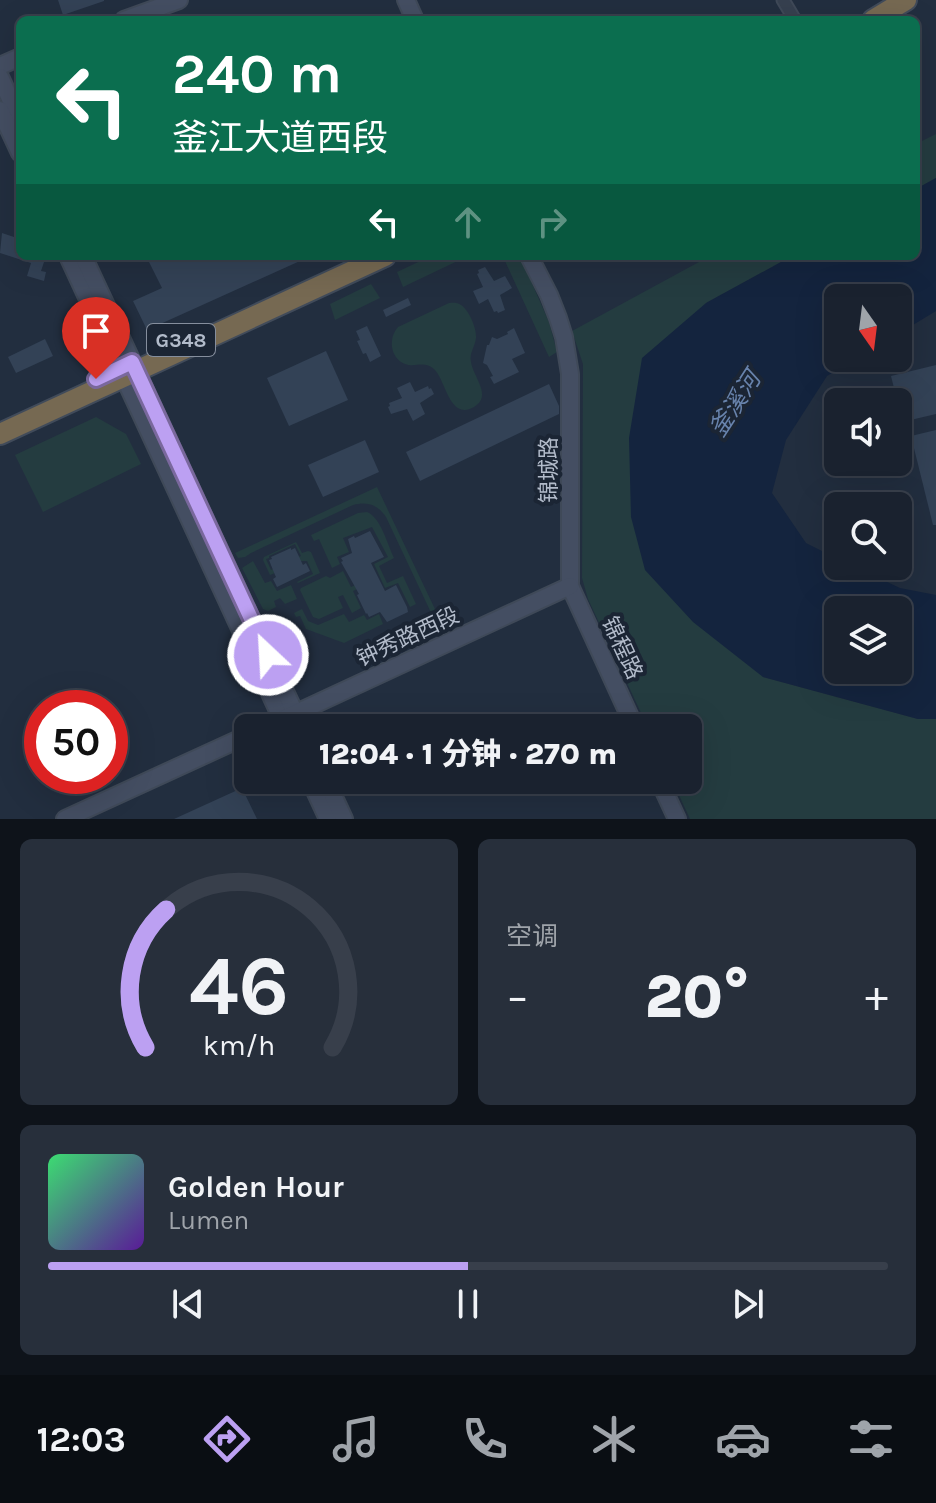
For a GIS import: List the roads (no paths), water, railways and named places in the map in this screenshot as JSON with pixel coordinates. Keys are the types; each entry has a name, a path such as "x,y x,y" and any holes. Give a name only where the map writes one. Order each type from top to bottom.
{"highway":[{"path":"863,16 889,0"},
{"path":"880,16 906,0"},
{"name":"G348","path":"0,434 353,260"},
{"name":"G348","path":"0,423 376,260"}],"street":[{"path":"135,16 179,0"},
{"path":"0,77 16,111"},
{"path":"0,110 16,144"},
{"path":"70,260 128,370 287,714"},
{"path":"85,260 128,370"},
{"name":"锦城路","path":"531,260 561,327 572,393 570,586"},
{"name":"钟秀路西段","path":"307,714 570,586"},
{"name":"锦程路","path":"570,586 629,714"},
{"path":"65,819 234,741"},
{"path":"316,794 328,819"},
{"path":"332,794 344,819"},
{"path":"665,794 677,819"}],"water":[{"name":"釜溪河","path":"936,178 936,311 912,326 912,284 824,284 824,372 834,372 827,376 786,440 772,493 806,543 824,552 824,580 883,580 900,588 936,595 936,719 918,719 763,677 693,622 645,570 631,517 629,438 642,358 706,303 785,260 920,260 920,187"}]}
